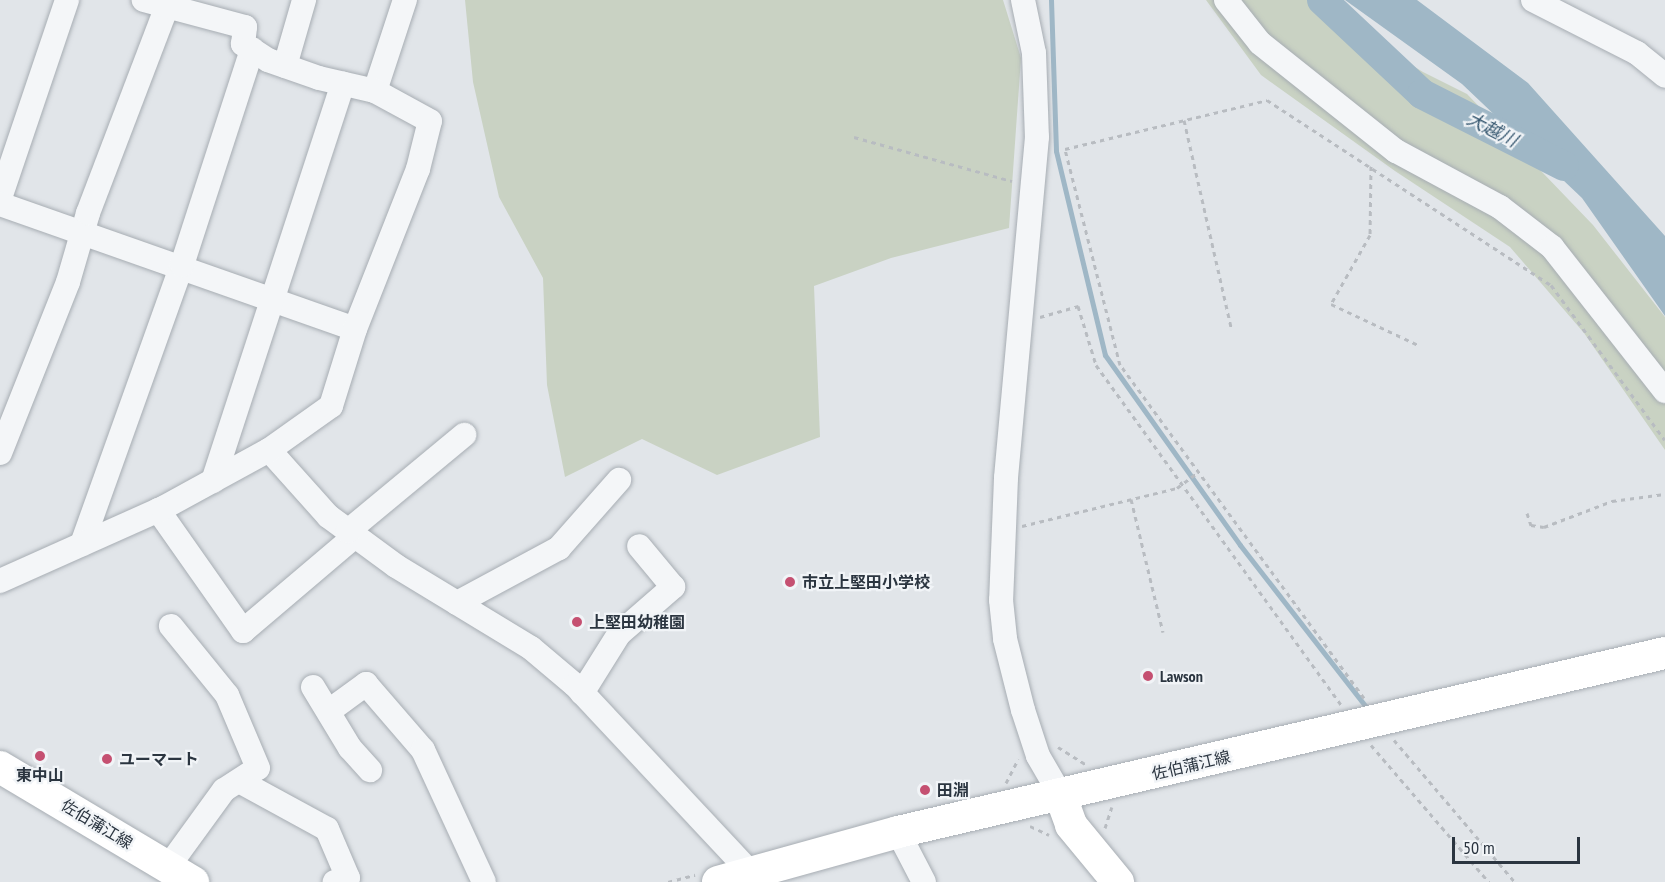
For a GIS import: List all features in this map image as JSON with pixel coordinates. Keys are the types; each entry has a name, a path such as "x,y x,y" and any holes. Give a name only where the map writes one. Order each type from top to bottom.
{"main road":[{"name":"佐伯蒲江線","path":"718,882 898,832 1369,725 1665,653"},
{"name":"佐伯蒲江線","path":"0,767 181,874"},
{"path":"1060,794 1071,825 1118,882"}],"street":[{"path":"0,198 67,0"},
{"path":"0,580 158,510 269,450 331,406 355,329 418,169 430,121 375,91 343,84 285,66 243,44 244,27 144,0"},
{"path":"285,66 304,0"},
{"path":"375,91 405,0"},
{"path":"1023,0 1034,53 1038,137 1002,531 1001,600 1005,639 1038,756 1060,794"},
{"path":"1226,0 1260,43 1396,152 1500,207 1552,247 1665,391"},
{"path":"1533,0 1637,53 1665,76"},
{"path":"0,453 85,234 88,213 167,6"},
{"path":"82,544 182,265 252,49"},
{"path":"213,481 343,84"},
{"path":"0,204 182,265 355,329"},
{"path":"158,510 243,631 464,435"},
{"path":"269,450 328,516 457,603 531,648 582,693 752,874"},
{"path":"457,603 560,548 619,480"},
{"path":"582,693 619,634 673,587 639,546"},
{"path":"171,626 227,695 258,768 224,790 181,874"},
{"path":"329,711 366,684 423,750 484,882"},
{"path":"313,687 350,748 370,770"},
{"path":"239,781 327,829 348,878 335,882"},
{"path":"898,832 919,880"}],"path":[{"path":"1515,882 1369,725 1120,365 1064,149 1267,100 1551,285 1665,441"},
{"path":"1184,120 1231,327"},
{"path":"854,137 1034,187"},
{"path":"1371,166 1370,235 1331,304 1418,345"},
{"path":"1020,322 1078,306 1096,365 1182,484 1489,882"},
{"path":"1002,531 1182,484 1196,473"},
{"path":"1527,513 1531,525 1544,527 1612,501 1665,494"},
{"path":"1131,499 1163,632"},
{"path":"1055,745 1092,769"},
{"path":"1105,828 1110,809 1117,802"},
{"path":"1020,821 1051,837"}],"green space":[{"path":"465,0 1003,0 1021,58 1009,228 891,258 814,286 820,437 717,475 642,439 565,477 547,385 543,278 499,197 473,82"},
{"path":"1206,0 1313,0 1319,8 1423,72 1467,94 1593,225 1665,317 1665,450 1584,333 1510,247 1395,171 1261,75"}],"water":[{"path":"1345,0 1417,0 1528,83 1665,236 1665,316 1582,198 1462,84"}],"waterway":[{"path":"1051,0 1056,151 1105,355 1240,545 1366,707"},
{"name":"大越川","path":"1322,0 1422,94 1564,166"}],"place":[{"name":"市立上堅田小学校","path":"790,582"},
{"name":"上堅田幼稚園","path":"577,622"},
{"name":"Lawson","path":"1148,676"},
{"name":"東中山","path":"40,756"},
{"name":"ユーマート","path":"107,759"},
{"name":"田淵","path":"925,790"}]}
